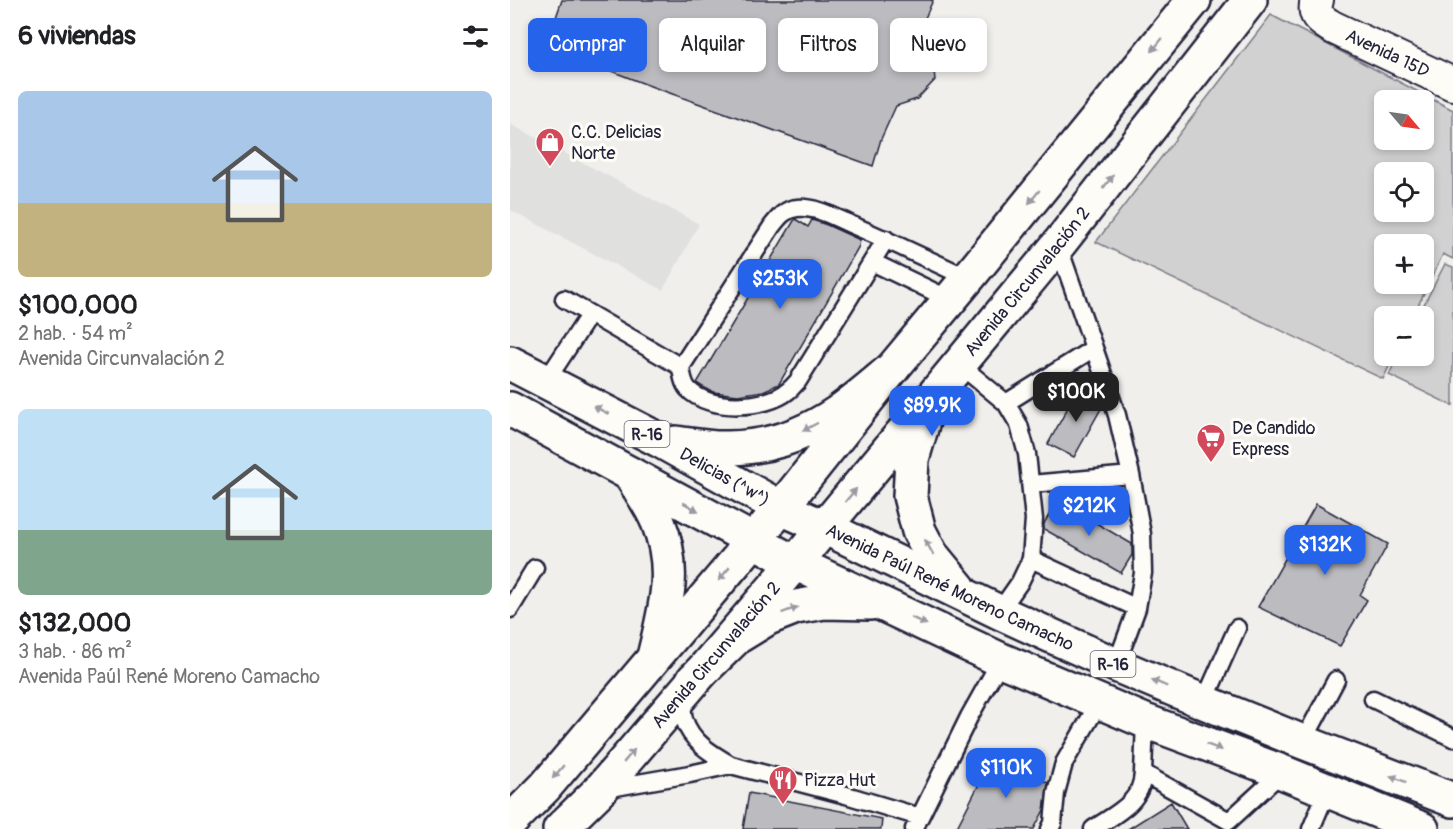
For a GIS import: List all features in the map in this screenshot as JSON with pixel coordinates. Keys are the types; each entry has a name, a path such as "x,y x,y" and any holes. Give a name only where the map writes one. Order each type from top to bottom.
{"main road":[{"path":"510,822 545,787 781,508 1194,0"},
{"name":"Avenida Circunvalación 2","path":"560,829 600,789 795,563 960,365 1058,245 1247,2"},
{"name":"Delicias (^w^)","path":"510,363 659,440 781,508"},
{"path":"659,440 722,448 755,446 783,440 837,413 892,369"},
{"path":"929,401 912,459 910,496 920,531 931,554 963,594"},
{"name":"R-16","path":"510,409 795,563 1001,660 1145,721 1282,772 1422,829"},
{"path":"630,474 658,522 668,556 667,599 654,657"},
{"name":"Avenida Paúl René Moreno Camacho","path":"781,508 1116,665 1303,742 1453,800"},
{"path":"688,687 737,637 768,618 796,607 824,602 883,603"}],"street":[{"name":"Avenida 15D","path":"1320,10 1332,27 1453,84"}],"lane":[{"path":"886,239 798,381 788,391 777,397 746,405 719,405 700,398 687,389 681,368 772,226 782,214 795,208 808,208 822,212 886,239 959,289"},
{"path":"1058,245 1117,415 1142,534 1143,573 1137,608 1116,665"},
{"path":"872,262 959,289"},
{"path":"564,299 681,368"},
{"path":"546,381 590,314"},
{"path":"1006,403 1094,348"},
{"path":"960,365 1006,403 1019,425 1027,454 1034,519 1031,560 1020,582 999,612"},
{"path":"1031,484 1131,475"},
{"path":"1031,560 1137,608"},
{"path":"510,609 535,568"},
{"path":"1204,702 1237,628"},
{"path":"688,687 684,718 690,731 701,745 731,765 846,795 917,823 969,717 1001,660"},
{"path":"1303,742 1336,680"},
{"path":"1373,699 1453,738"},
{"path":"1050,829 1064,763 1100,701"},
{"path":"1092,829 1130,803 1142,783 1145,721"},
{"path":"600,789 731,765"},
{"path":"1143,773 1225,825 1282,772"},
{"path":"1311,829 1327,791"}],"shaded area":[{"path":"1271,15 1415,90 1374,90 1374,150 1434,150 1434,100 1453,110 1453,259 1443,254 1434,273 1434,234 1374,234 1374,294 1424,294 1418,306 1374,306 1374,366 1389,366 1383,379 1096,242"},
{"name":"C.C. Delicias Norte","path":"510,124 699,224 663,290 510,210"},
{"path":"1445,264 1453,267 1453,406 1389,375 1393,366 1434,366 1434,306 1423,306 1429,294 1434,294 1434,285"}],"building":[{"path":"562,0 933,0 925,18 890,18 890,72 934,72 935,80 917,99 896,106 881,139 873,166 614,72 647,72 647,18 556,18"},
{"path":"795,219 808,227 812,220 827,225 860,240 859,246 779,384 763,391 738,395 713,392 703,387 697,383"},
{"path":"1078,389 1103,405 1074,457 1048,444"},
{"path":"1057,500 1132,544 1132,555 1121,573 1044,529 1044,524"},
{"path":"1316,504 1388,544 1360,595 1367,600 1340,646 1258,607"},
{"path":"994,755 1048,783 1044,810 1034,829 956,829"},
{"name":"Pizza Hut","path":"749,793 882,819 881,829 743,829"},
{"path":"1171,802 1187,829 1128,829"}],"place":[{"name":"C.C. Delicias Norte","path":"550,168"},
{"name":"De Candido Express","path":"1211,464"},
{"name":"Pizza Hut","path":"783,806"}]}
